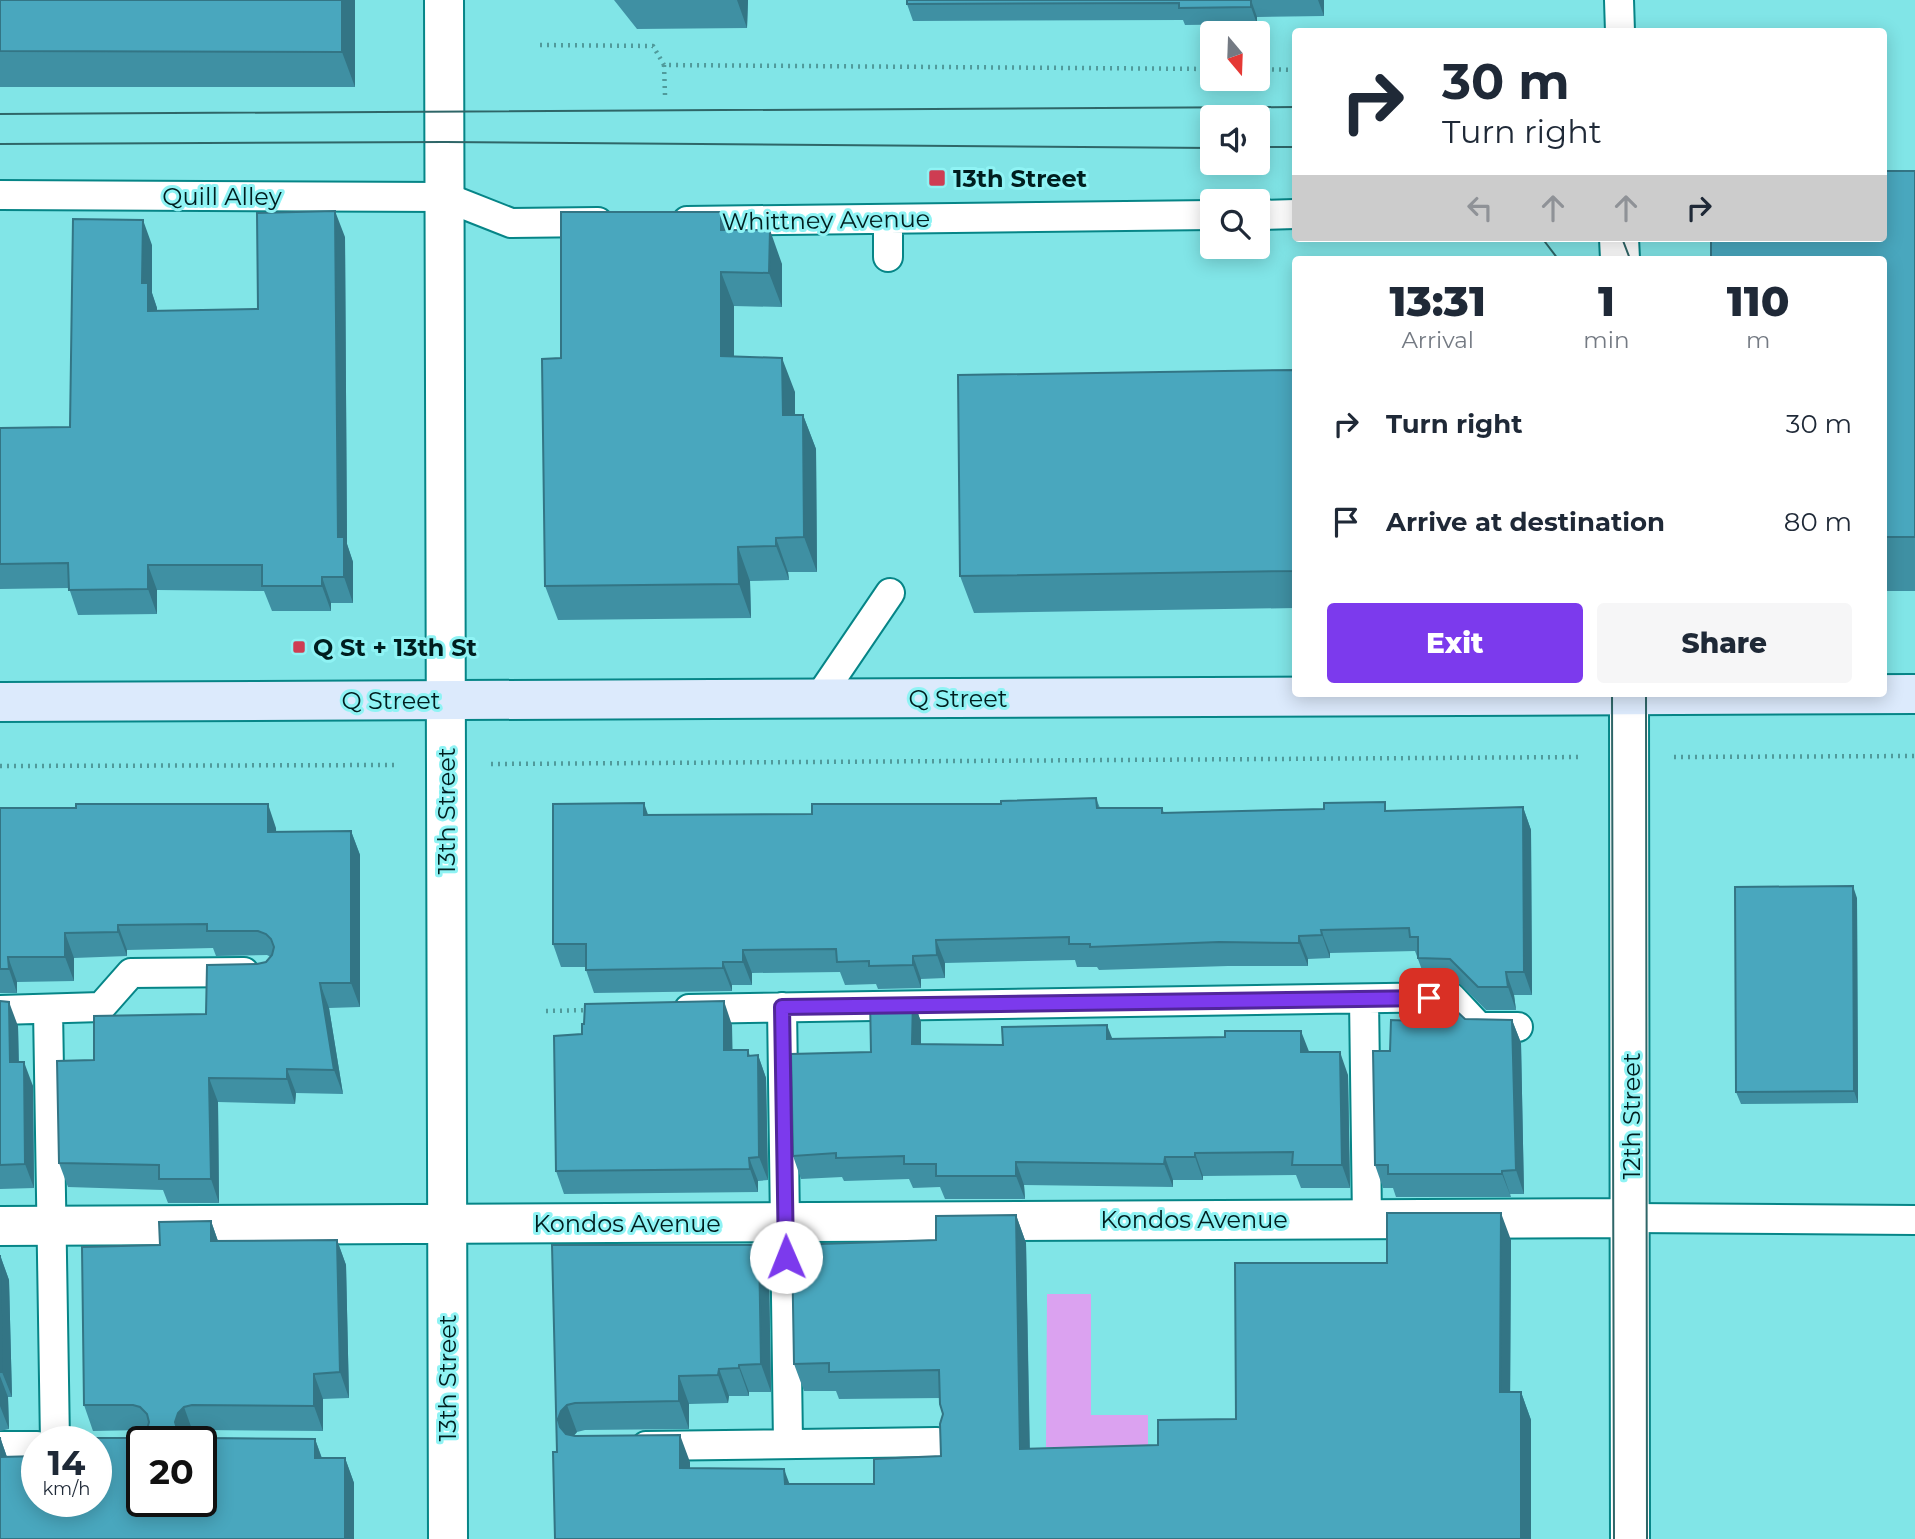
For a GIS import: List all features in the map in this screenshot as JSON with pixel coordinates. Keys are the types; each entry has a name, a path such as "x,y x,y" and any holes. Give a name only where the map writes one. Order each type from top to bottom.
{"main road":[{"name":"Q Street","path":"1887,694 1915,694"},
{"name":"Q Street","path":"0,702 1292,696"}],"street":[{"name":"13th Street","path":"444,0 448,1539"},
{"name":"12th Street","path":"1629,697 1630,1539"},
{"name":"Kondos Avenue","path":"0,1226 1631,1218"}],"lane":[{"path":"1619,0 1620,28"},
{"name":"Quill Alley","path":"0,195 445,197"},
{"path":"445,197 511,223 624,222"},
{"path":"1270,215 1292,214"},
{"name":"Whittney Avenue","path":"666,222 1200,215"},
{"path":"888,219 888,257"},
{"path":"818,699 890,593"},
{"path":"0,1010 101,1007 131,973 266,972"},
{"path":"592,1010 1451,998 1479,1027 1518,1027"},
{"path":"1364,999 1367,1219"},
{"path":"782,1007 788,1443"},
{"path":"48,1009 55,1426"},
{"path":"1631,1218 1915,1220"},
{"path":"626,1446 937,1442"},
{"path":"0,1446 21,1446"}],"path":[{"path":"540,45 653,46 664,65 665,95"},
{"path":"664,65 1200,69"},
{"path":"1270,69 1292,70"},
{"path":"0,766 1915,756"},
{"path":"545,1011 592,1010"}],"shaded area":[{"path":"1047,1294 1091,1294 1091,1415 1148,1415 1148,1447 1046,1447"}],"building":[{"path":"0,0 342,0 342,52 0,51"},
{"path":"907,0 1251,0 1251,7 1179,8 1179,3 907,4"},
{"path":"1887,171 1915,171 1915,537 1887,537 1887,256 1711,256 1711,242 1887,242"},
{"path":"335,211 338,537 344,537 344,577 322,577 322,586 262,586 262,565 148,565 148,589 69,590 68,563 0,564 0,428 70,427 73,219 143,220 142,283 148,283 148,311 258,309 257,213"},
{"path":"561,212 721,212 721,230 770,230 769,273 721,272 721,356 782,358 783,415 803,415 804,537 776,538 776,546 738,547 739,584 545,586 542,359 561,358"},
{"path":"1292,370 1292,571 960,576 958,375"},
{"path":"1096,798 1097,808 1162,808 1162,813 1324,809 1324,803 1385,802 1385,811 1523,807 1524,972 1506,972 1508,987 1478,987 1450,959 1418,958 1418,937 1410,937 1409,928 1321,930 1322,935 1299,936 1299,943 1219,942 1090,947 1090,944 1069,944 1069,937 936,940 937,955 913,956 913,965 869,966 869,961 837,962 836,949 743,950 743,962 723,962 723,968 586,970 586,944 553,944 553,804 644,803 644,815 812,814 812,804 1001,804 1001,801"},
{"path":"76,804 268,804 268,832 351,831 351,983 320,983 334,1070 287,1069 287,1079 209,1078 211,1179 159,1179 159,1165 59,1163 57,1061 94,1060 94,1016 206,1014 207,965 266,962 274,947 266,934 258,931 207,931 207,924 118,925 118,932 65,933 65,957 8,957 9,969 0,969 0,808 76,808"},
{"path":"1853,886 1854,1091 1736,1092 1735,887"},
{"path":"1416,991 1435,991 1465,1019 1512,1020 1516,1170 1502,1171 1502,1174 1388,1174 1388,1165 1375,1165 1373,1051 1390,1051 1391,1020 1415,1021"},
{"path":"870,999 913,999 912,1044 1003,1045 1002,1027 1107,1025 1107,1039 1225,1037 1225,1031 1301,1031 1301,1052 1340,1052 1342,1165 1292,1165 1293,1152 1195,1153 1195,1157 1165,1157 1164,1164 1016,1162 1016,1176 936,1176 936,1164 904,1164 904,1156 836,1158 836,1153 793,1156 791,1054 871,1052"},
{"path":"0,1001 9,1002 10,1062 24,1062 25,1164 0,1165"},
{"path":"724,1001 724,1050 748,1050 748,1056 758,1055 759,1157 749,1158 750,1169 556,1171 554,1036 582,1034 585,1004"},
{"path":"1387,1213 1501,1213 1500,1392 1521,1392 1521,1539 555,1539 553,1452 557,1452 552,1245 759,1245 761,1364 719,1369 718,1375 679,1376 679,1401 567,1405 558,1419 566,1434 680,1435 680,1468 784,1469 785,1484 874,1484 874,1459 941,1456 940,1424 943,1414 939,1370 829,1372 829,1363 794,1364 792,1245 936,1240 936,1216 1016,1215 1020,1449 1158,1445 1158,1420 1236,1419 1235,1263 1387,1263"},
{"path":"211,1221 211,1241 337,1240 340,1372 314,1374 314,1406 192,1405 184,1407 178,1413 176,1426 148,1426 147,1414 140,1407 84,1405 82,1247 160,1245 159,1222"},
{"path":"0,1255 2,1372 0,1372"},
{"path":"0,1437 1,1457 21,1456 21,1517 112,1517 112,1438 126,1438 126,1517 217,1517 217,1438 315,1439 315,1458 345,1458 345,1539 0,1539"}],"tram line":[{"path":"0,114 1292,107"},
{"path":"0,144 445,142 1200,148"},
{"path":"1270,147 1292,147"},
{"path":"1545,242 1556,256"},
{"path":"1624,242 1629,256"},
{"path":"1612,697 1614,1539"},
{"path":"1646,697 1647,1539"}],"place":[{"name":"13th Street","path":"937,178"},
{"name":"Q St + 13th St","path":"299,647"}],"route":[{"path":"786,1257 782,1007 1429,998"}]}
